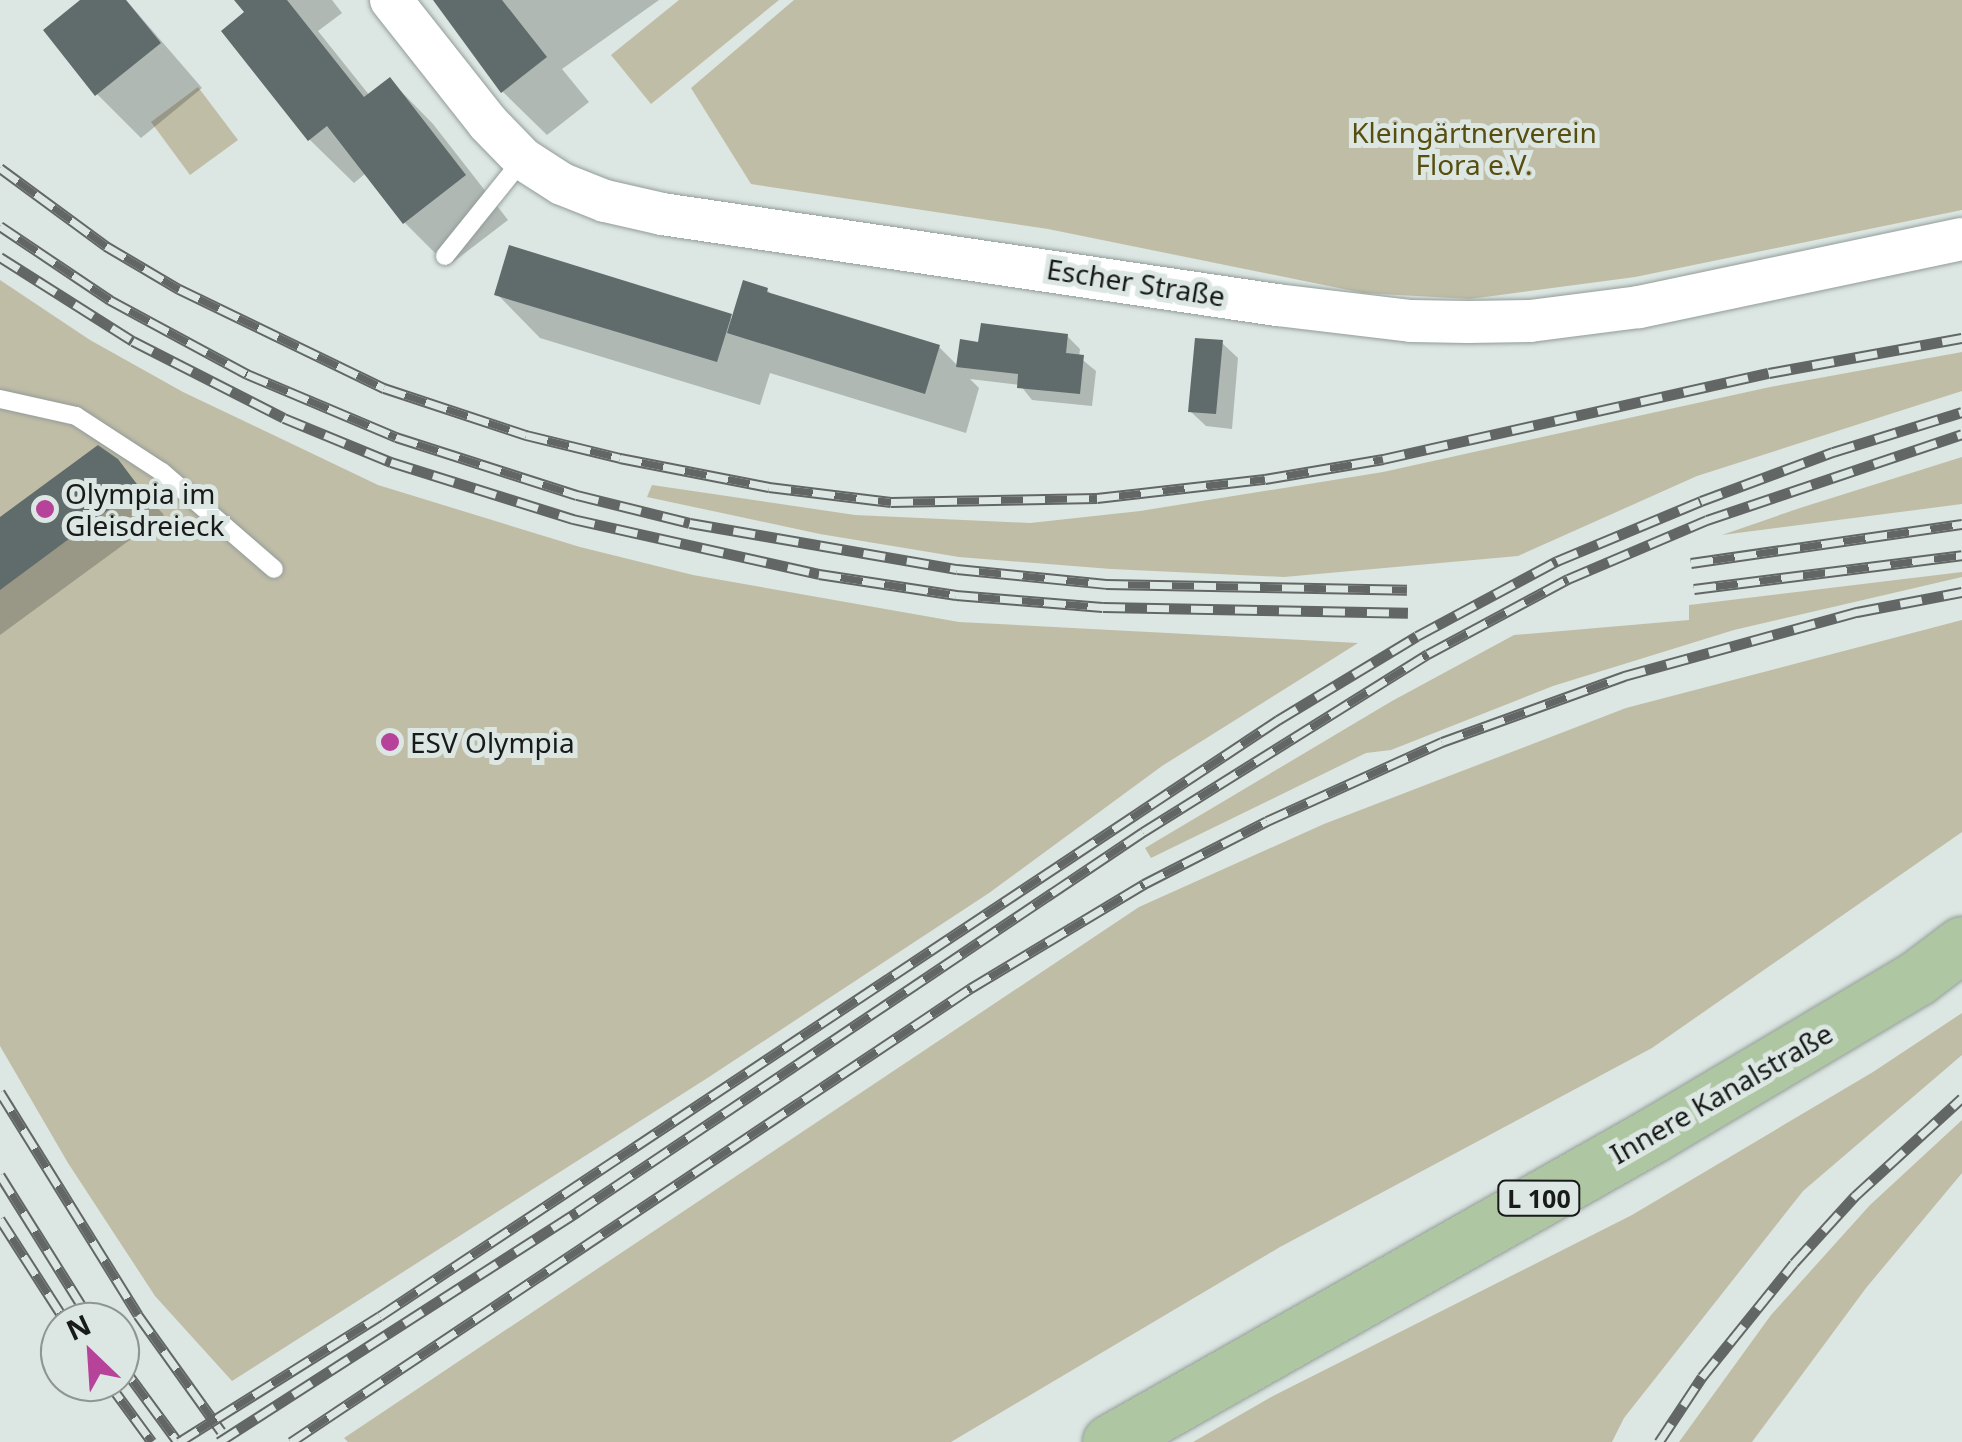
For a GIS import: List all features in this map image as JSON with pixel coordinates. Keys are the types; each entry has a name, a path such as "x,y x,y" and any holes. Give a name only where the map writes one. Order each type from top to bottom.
{"main road":[{"name":"Innere Kanalstraße","path":"1110,1442 1684,1116 1918,978 1962,944"}],"street":[{"name":"Escher Straße","path":"391,0 488,122 523,159 562,184 605,201 662,214 1411,321 1530,322 1640,307 1962,239"}],"lane":[{"path":"445,256 523,159"},
{"path":"0,399 76,416 162,472 274,569"}],"green space":[{"path":"679,0 779,0 651,104 611,55"},
{"name":"Kleingärtnerverein Flora e.V.","path":"794,0 1962,0 1962,210 1635,277 1470,299 1363,293 1048,229 751,184 691,88"},
{"path":"198,87 238,140 190,175 151,122"},
{"path":"0,280 90,340 183,392 378,485 580,547 693,575 959,622 1358,643 1162,766 989,893 709,1077 232,1381 155,1296 68,1163 0,1046"},
{"path":"1962,352 1962,391 1697,476 1518,556 1284,577 1111,569 959,557 820,534 647,497 652,485 855,515 1030,523 1140,511 1383,472 1770,387"},
{"path":"1962,457 1962,504 1722,535 1800,508"},
{"path":"1962,572 1962,577 1734,630 1553,686 1391,750 1366,753 1151,858 1145,848 1392,701 1514,635 1689,620 1689,605"},
{"path":"1962,620 1962,832 1652,1048 1280,1247 951,1442 348,1442 344,1438 1139,907 1324,824 1626,708"},
{"path":"1962,1013 1962,1055 1803,1191 1624,1418 1612,1442 1193,1442 1273,1396 1632,1215 1873,1072"},
{"path":"1962,1120 1962,1173 1866,1288 1752,1442 1679,1442 1771,1315 1870,1205"}],"building":[{"path":"80,0 126,0 161,43 95,96 43,30"},
{"path":"234,0 287,0 364,97 390,77 466,175 403,224 327,126 308,141 221,31 244,12"},
{"path":"433,0 502,0 547,57 501,93"},
{"path":"509,245 732,314 717,362 494,295"},
{"path":"743,280 768,288 767,292 940,345 925,394 727,333"},
{"path":"981,323 1068,334 1066,353 1084,355 1080,394 1017,388 1018,374 956,367 960,339 978,342"},
{"path":"1195,338 1223,340 1216,414 1188,412"},
{"name":"Olympia im Gleisdreieck","path":"98,445 118,459 139,487 0,590 0,517"}],"railway":[{"path":"0,168 106,246 179,289 384,388 526,435 620,458 769,487 891,502 1097,498 1265,479 1383,459 1769,373 1962,338"},
{"path":"0,226 110,300 247,374 396,437 577,495 690,523 957,569 1106,584 1407,590"},
{"path":"0,257 133,341 284,418 391,462 573,519 819,574 956,595 1103,607 1408,613"},
{"path":"179,1442 380,1316 1278,720 1417,636 1557,561 1701,501 1833,452 1962,412"},
{"path":"219,1442 577,1212 1143,832 1428,654 1568,579 1707,520 1962,434"},
{"path":"1691,563 1962,524"},
{"path":"1694,589 1962,555"},
{"path":"291,1442 971,988 1144,884 1267,821 1442,742 1624,676 1857,612 1962,592"},
{"path":"0,1092 138,1315 221,1431"},
{"path":"1659,1442 1702,1377 1794,1263 1855,1196 1962,1098"},
{"path":"0,1175 79,1302"},
{"path":"0,1219 53,1302"},
{"path":"140,1390 178,1442"},
{"path":"123,1402 152,1442"}],"place":[{"name":"Olympia im Gleisdreieck","path":"45,509"},
{"name":"ESV Olympia","path":"390,742"}]}
